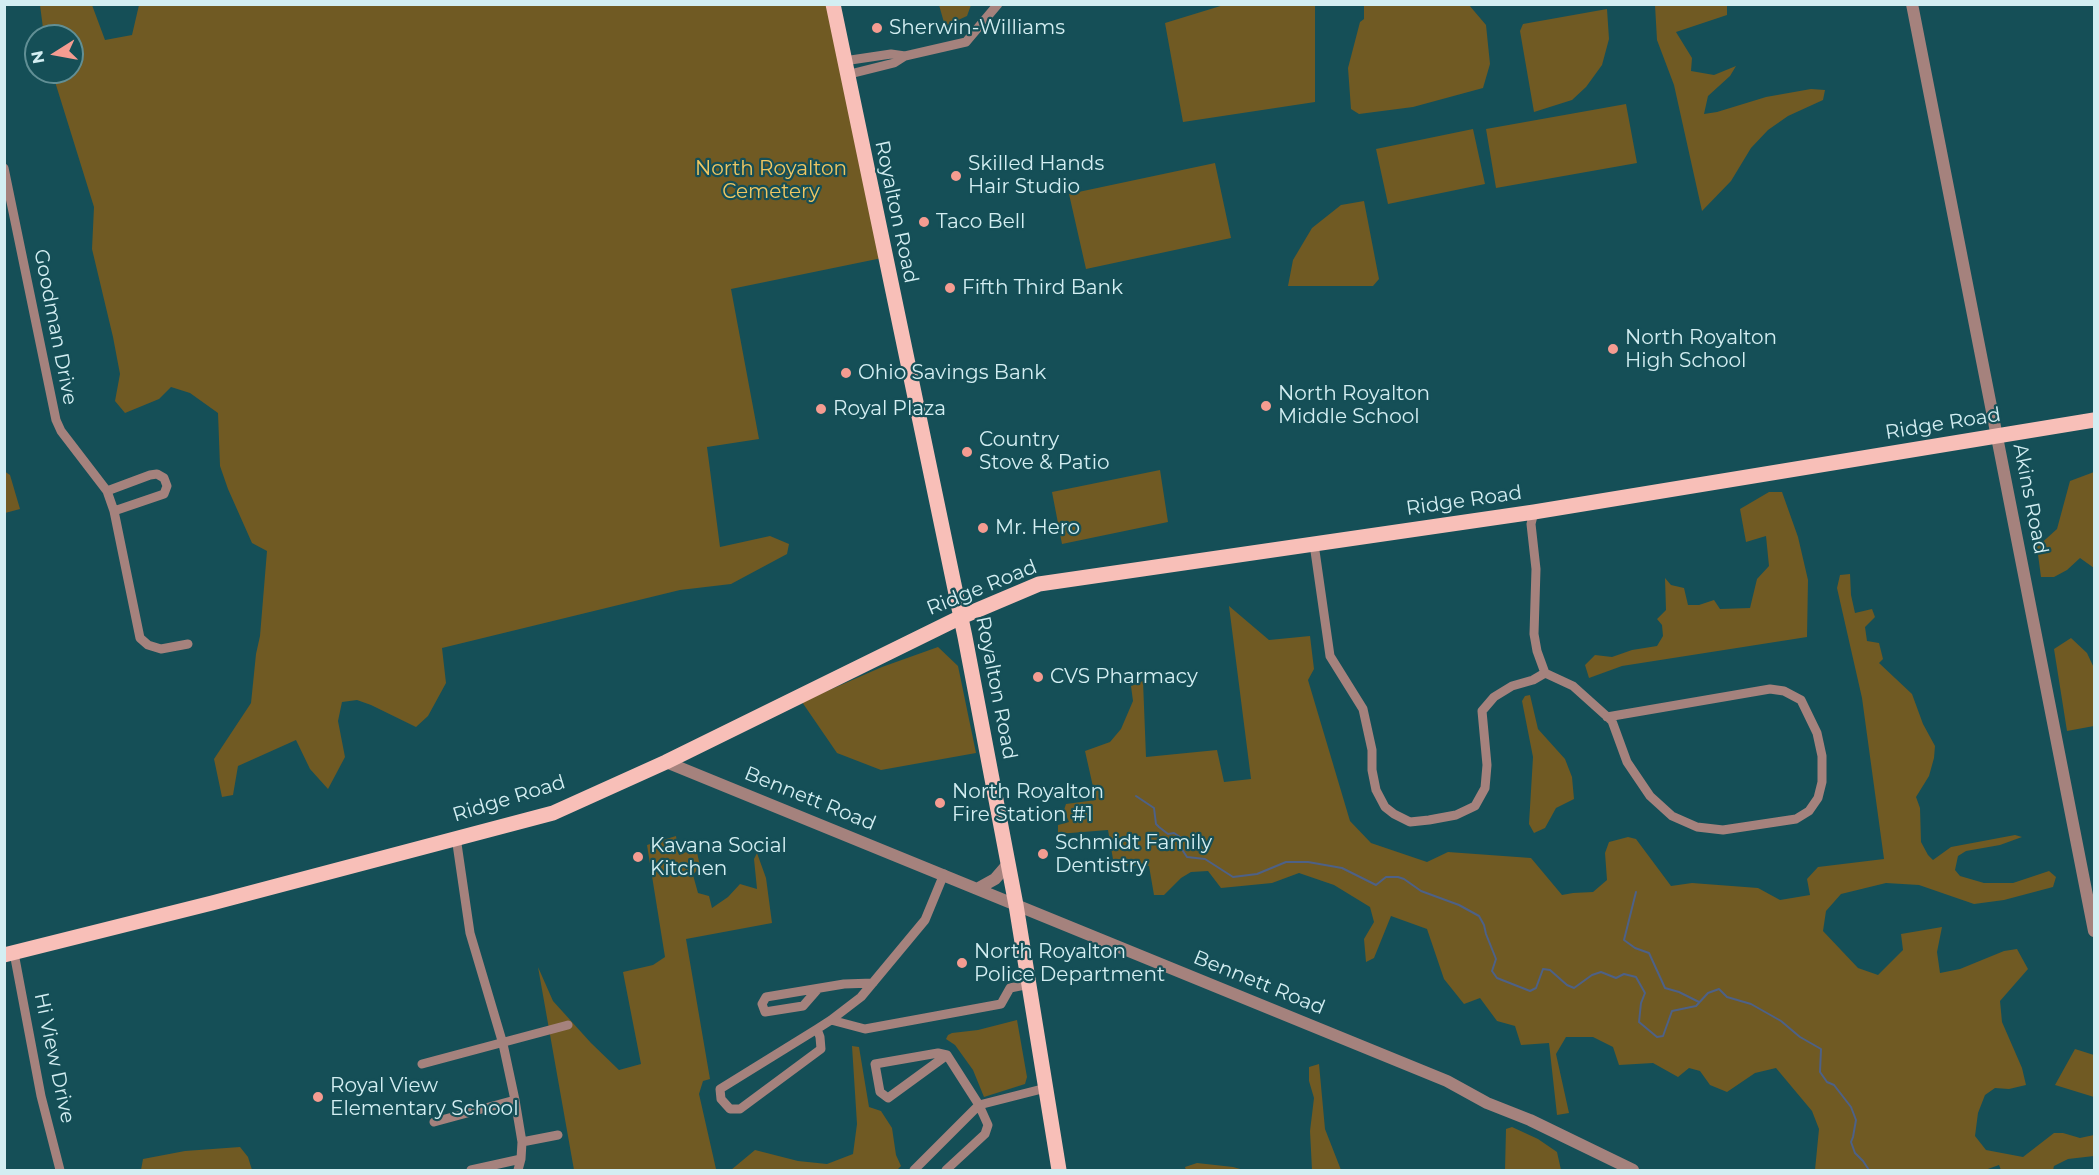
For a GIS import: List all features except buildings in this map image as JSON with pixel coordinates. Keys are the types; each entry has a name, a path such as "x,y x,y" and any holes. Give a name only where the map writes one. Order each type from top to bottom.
{"main road":[{"name":"Royalton Road","path":"833,4 961,617 1016,905 1059,1170"},
{"name":"Ridge Road","path":"9,954 552,813 666,762 961,617 1039,584 1534,513 2094,420"}],"street":[{"path":"845,68 891,54 905,56 966,42 998,4"},
{"name":"Akins Road","path":"1912,4 2094,931"},
{"name":"Goodman Drive","path":"4,168 56,420 61,431 107,490 114,511 140,638 148,645 161,649 188,644"},
{"path":"107,490 157,474 164,478 167,486 164,494 114,511"},
{"path":"1534,513 1531,524 1536,569 1534,634 1545,673 1573,686 1607,717 1612,721 1627,762 1650,796 1672,816 1697,827 1723,830 1796,819 1809,811 1818,798 1822,782 1822,756 1817,733 1802,700 1784,691 1770,690 1607,717"},
{"path":"1314,544 1330,656 1363,709 1372,750 1376,790 1384,807 1394,814 1410,822 1456,814 1475,806 1485,788 1487,765 1482,711 1494,697 1503,691 1545,673"},
{"name":"Bennett Road","path":"666,762 1447,1081 1487,1103 1530,1120 1633,1170"},
{"path":"456,837 470,933 503,1044 515,1100 522,1142 518,1170"},
{"path":"977,888 994,879 1008,864"},
{"path":"817,1029 821,1049 749,1103 740,1109 730,1109 721,1100 720,1089 831,1020 861,997 925,920 944,874"},
{"name":"Hi View Drive","path":"9,954 60,1170"},
{"path":"817,990 803,1006 765,1012 762,1004 766,997 844,984 873,983"},
{"path":"831,1020 865,1029 1001,1004 1010,988 1030,984"},
{"path":"422,1064 568,1025"},
{"path":"938,1053 947,1054 888,1098 880,1092 875,1064 938,1053"},
{"path":"946,1170 985,1134 988,1125 979,1105 947,1054"},
{"path":"914,1170 979,1105 1046,1088"},
{"path":"434,1122 515,1100"},
{"path":"522,1142 558,1135"},
{"path":"471,1170 521,1159"}],"green space":[{"path":"939,4 971,5 967,16 945,26"},
{"path":"1227,4 1315,5 1315,102 1183,122 1165,23"},
{"name":"North Royalton Cemetery","path":"40,5 92,5 105,40 132,35 139,5 828,5 882,258 731,289 759,439 707,447 720,547 770,536 789,544 787,554 731,584 680,590 442,648 446,683 428,716 416,727 357,700 342,702 338,721 345,757 328,789 310,769 296,740 238,766 233,795 222,797 214,759 251,703 260,636 267,551 252,543 228,489 220,466 218,413 190,393 171,387 159,399 125,413 115,401 120,374 92,249 94,207 56,84 84,84 84,24 42,24"},
{"path":"1364,5 1469,5 1486,25 1490,64 1483,88 1413,107 1359,114 1351,109 1348,68 1360,22 1364,19"},
{"path":"1655,5 1727,5 1727,15 1676,32 1692,58 1691,71 1714,75 1736,66 1730,76 1708,96 1704,114 1766,97 1811,89 1825,90 1823,100 1788,116 1768,130 1751,148 1731,181 1702,211 1674,85 1657,40"},
{"path":"1607,9 1609,39 1602,65 1586,87 1572,100 1534,112 1520,31 1523,24"},
{"path":"1626,104 1637,163 1496,188 1486,129"},
{"path":"1473,129 1485,184 1388,204 1376,149"},
{"path":"1215,163 1231,238 1086,269 1069,194"},
{"path":"1364,201 1379,279 1373,286 1288,286 1293,260 1312,228 1341,205"},
{"path":"1160,470 1168,522 1062,544 1052,492"},
{"path":"4,471 10,475 20,509 5,513"},
{"path":"2094,472 2094,568 2080,558 2067,570 2054,577 2041,577 2037,547 2057,529 2070,481"},
{"path":"1769,492 1782,492 1798,537 1808,580 1807,637 1622,666 1589,678 1585,665 1595,655 1612,657 1632,650 1657,646 1663,636 1662,625 1657,619 1666,610 1665,578 1671,585 1684,588 1688,605 1699,605 1714,600 1720,609 1750,608 1757,579 1769,566 1766,536 1746,542 1740,509"},
{"path":"1850,574 1855,613 1872,609 1875,617 1865,627 1867,641 1879,643 1883,659 1879,663 1912,694 1923,724 1935,746 1929,776 1916,797 1920,808 1921,842 1928,855 1933,860 1951,847 2015,835 2022,837 2000,845 1966,851 1958,856 1955,870 1960,876 1984,883 2013,883 2049,871 2056,877 2053,887 2004,900 1974,904 1919,885 1886,883 1841,894 1826,911 1823,931 1858,968 1878,975 1903,950 1901,934 1942,927 1937,952 1940,973 1960,969 2004,951 2017,949 2028,969 2000,1001 2002,1022 2022,1068 2026,1085 2009,1089 1995,1088 1985,1095 1978,1113 1975,1136 1986,1150 2023,1157 2054,1133 2080,1138 2094,1135 2094,1156 2068,1159 2054,1166 2053,1170 2001,1170 1999,1165 1985,1170 1815,1170 1819,1129 1812,1111 1776,1068 1755,1073 1727,1092 1710,1085 1700,1071 1689,1068 1678,1077 1653,1063 1619,1065 1613,1047 1593,1037 1566,1037 1556,1054 1569,1113 1557,1115 1549,1043 1521,1045 1515,1026 1497,1021 1480,998 1464,1004 1444,979 1427,929 1391,916 1374,958 1366,962 1364,939 1374,922 1370,907 1334,885 1299,873 1272,883 1221,888 1208,871 1191,872 1181,878 1164,895 1154,895 1149,866 1114,865 1108,830 1058,834 1058,825 1069,822 1064,810 1066,804 1096,800 1085,751 1110,742 1121,729 1133,701 1131,686 1143,681 1146,757 1217,750 1224,782 1251,779 1229,606 1269,640 1310,636 1314,669 1308,680 1350,821 1371,843 1427,862 1448,852 1531,858 1562,895 1593,892 1607,880 1605,853 1609,842 1628,837 1636,839 1671,886 1692,883 1758,888 1780,900 1810,895 1807,879 1818,867 1884,859 1862,698 1837,588 1840,575"},
{"path":"2071,638 2087,653 2094,668 2094,726 2067,731 2054,649"},
{"path":"938,647 958,666 976,753 881,770 837,753 802,702 882,667"},
{"path":"1530,695 1538,729 1565,759 1572,777 1574,799 1556,808 1545,828 1534,833 1529,824 1533,757 1522,701 1525,696"},
{"path":"676,836 679,855 696,848 700,866 693,875 698,893 709,896 712,908 728,897 740,884 757,889 754,859 757,853 766,878 772,923 686,939 710,1079 703,1081 699,1094 716,1169 722,1170 574,1170 538,967 553,1001 619,1070 641,1064 623,972 653,965 665,957 647,845"},
{"path":"1017,1020 1027,1077 1025,1084 984,1097 973,1070 955,1045 946,1039 952,1033 978,1030"},
{"path":"852,1046 859,1047 869,1107 881,1111 892,1128 896,1155 901,1166 897,1170 731,1170 755,1150 798,1161 827,1164 853,1154 857,1124"},
{"path":"2075,1049 2094,1055 2094,1097 2055,1085"},
{"path":"1319,1064 1325,1129 1341,1170 1312,1170 1310,1131 1314,1098 1309,1081 1309,1067"},
{"path":"1512,1127 1538,1139 1557,1152 1561,1170 1505,1170 1506,1129"},
{"path":"240,1147 248,1157 252,1170 141,1170 143,1159 185,1151"},
{"path":"1197,1163 1244,1170 1186,1170 1185,1167"}],"waterway":[{"path":"1136,796 1154,808 1156,824 1159,827 1168,834 1174,833 1180,837 1181,848 1187,857 1205,859 1233,877 1257,874 1286,862 1308,862 1342,868 1376,885 1386,877 1398,877 1421,891 1459,905 1479,916 1484,925 1496,959 1492,971 1497,978 1530,991 1536,988 1543,969 1550,970 1574,988 1592,975 1601,972 1616,978 1624,974 1636,977 1645,993 1641,1003 1639,1022 1657,1037 1663,1036 1672,1011 1696,1006 1708,993 1719,989 1727,997 1751,1004 1781,1021 1800,1037 1821,1049 1820,1072 1827,1082 1834,1085 1851,1107 1856,1120 1851,1142 1855,1153 1869,1170"},
{"path":"1636,892 1624,940 1635,948 1649,953 1665,988 1699,1002"}],"place":[{"name":"Sherwin-Williams","path":"877,28"},
{"name":"Skilled Hands Hair Studio","path":"956,176"},
{"name":"Taco Bell","path":"924,222"},
{"name":"Fifth Third Bank","path":"950,288"},
{"name":"North Royalton High School","path":"1613,349"},
{"name":"Ohio Savings Bank","path":"846,373"},
{"name":"North Royalton Middle School","path":"1266,406"},
{"name":"Royal Plaza","path":"821,409"},
{"name":"Country Stove & Patio","path":"967,452"},
{"name":"Mr. Hero","path":"983,528"},
{"name":"CVS Pharmacy","path":"1038,677"},
{"name":"North Royalton Fire Station #1","path":"940,803"},
{"name":"Schmidt Family Dentistry","path":"1043,854"},
{"name":"Kavana Social Kitchen","path":"638,857"},
{"name":"North Royalton Police Department","path":"962,963"},
{"name":"Royal View Elementary School","path":"318,1097"}]}
